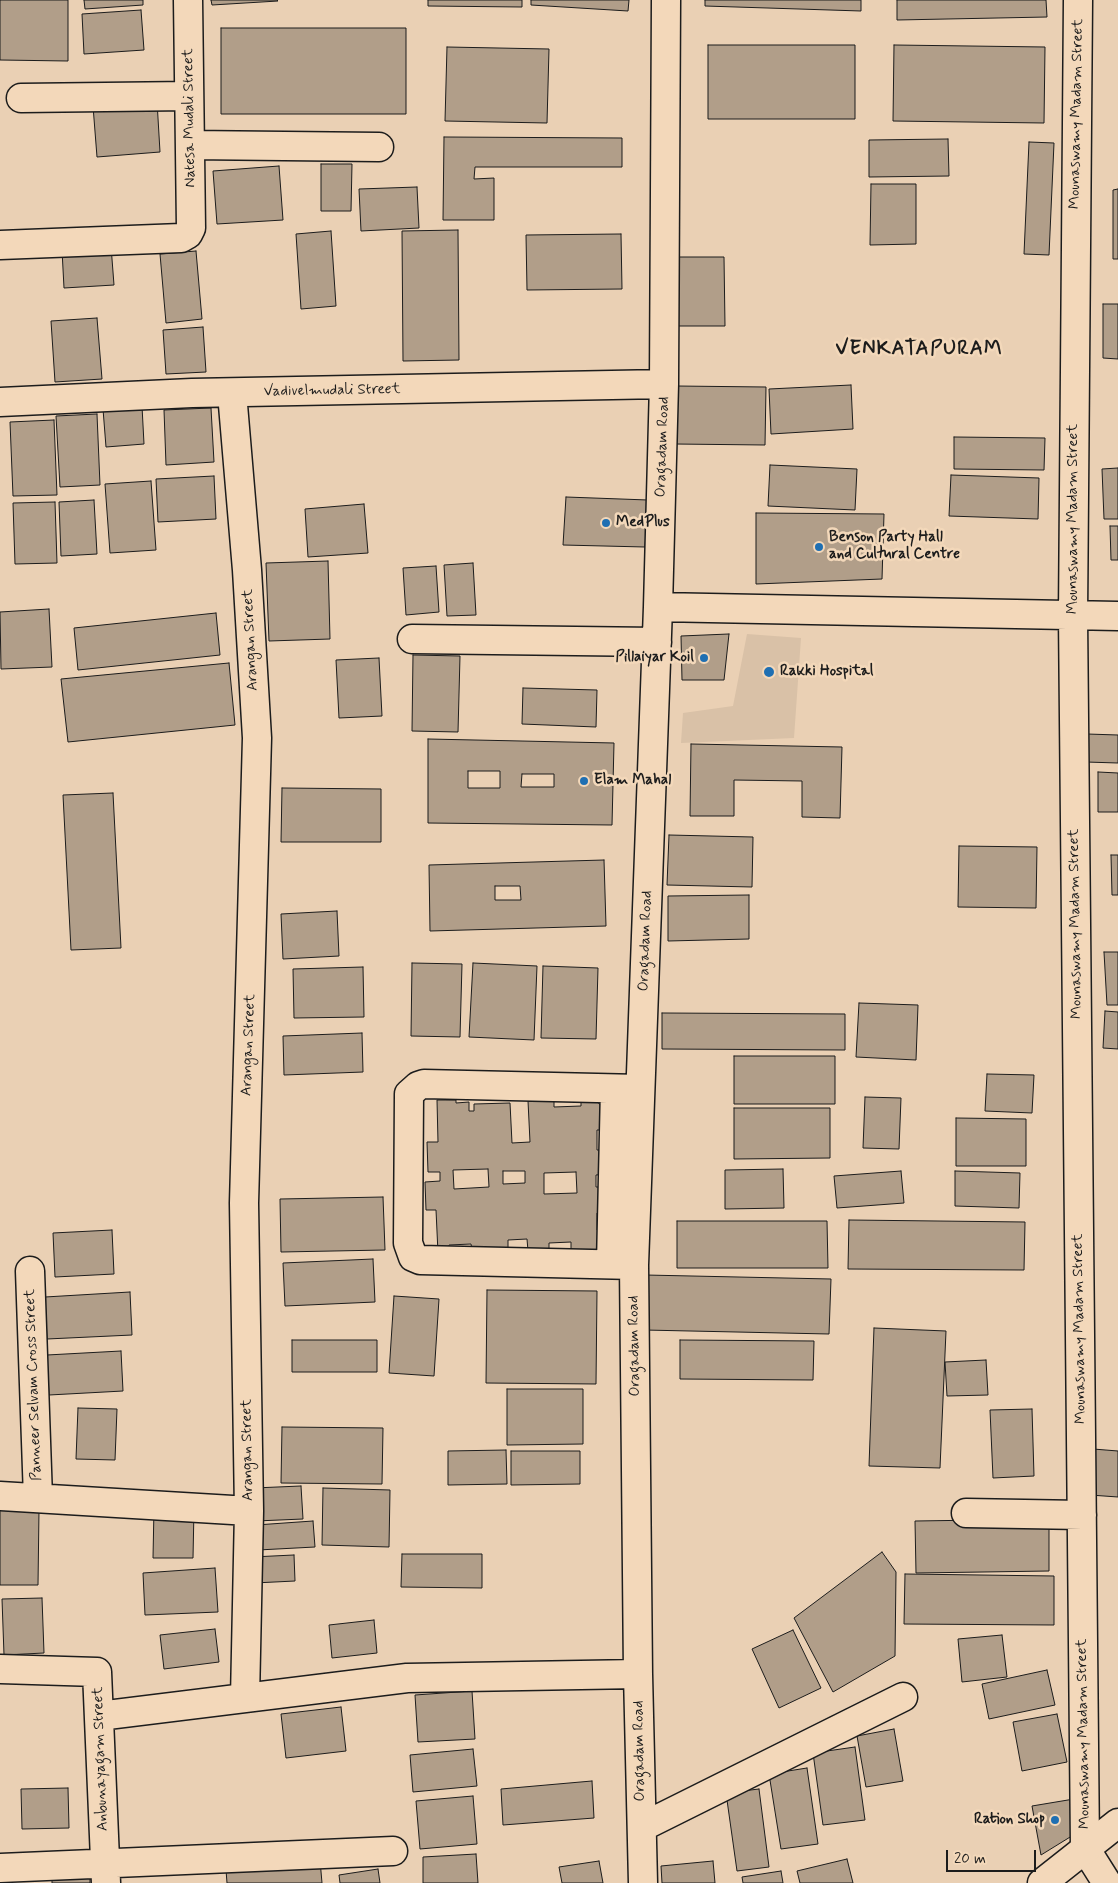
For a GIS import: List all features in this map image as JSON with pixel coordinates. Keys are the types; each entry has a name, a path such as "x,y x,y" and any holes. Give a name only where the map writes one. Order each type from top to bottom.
{"street":[{"name":"Natesa Mudali Street","path":"0,245 181,238 188,234 191,228 188,0"},
{"name":"Oragadam Road","path":"643,1883 638,1674 622,1264 628,1089 657,642 664,384 666,0"},
{"name":"Mounaswamy Madam Street","path":"1078,0 1073,616 1085,1848"},
{"path":"20,98 189,96"},
{"path":"190,145 379,147"},
{"name":"Vadivelmudali Street","path":"0,402 232,393 664,384"},
{"name":"Arangan Street","path":"232,393 247,570 257,738 244,1203 249,1511 245,1698"},
{"path":"658,607 1118,616"},
{"path":"412,639 657,642"},
{"path":"622,1264 420,1260 413,1257 408,1243 409,1094 418,1086 424,1084 628,1089"},
{"name":"Panneer Selvam Cross Street","path":"30,1271 38,1498"},
{"path":"0,1496 249,1511"},
{"path":"966,1513 1082,1515"},
{"name":"Anbunayagam Street","path":"0,1669 97,1672 106,1873"},
{"path":"99,1716 407,1678 638,1674"},
{"path":"642,1827 903,1698"},
{"path":"1042,1883 1118,1823"},
{"path":"1085,1848 1108,1883"},
{"path":"0,1868 106,1873 393,1851"}],"shaded area":[{"name":"Rakki Hospital","path":"747,634 801,638 794,738 681,743 683,713 733,706"}],"building":[{"path":"0,0 68,0 68,61 0,60"},
{"path":"84,0 143,0 143,5 85,9"},
{"path":"211,0 277,0 278,1 212,5"},
{"path":"428,0 522,0 522,7 428,6"},
{"path":"531,0 629,0 628,11 531,5"},
{"path":"705,0 861,0 861,11 705,6"},
{"path":"897,0 1046,0 1047,17 897,20"},
{"path":"141,10 144,50 84,54 82,14"},
{"path":"221,28 406,28 406,114 221,114"},
{"path":"708,45 855,45 855,119 708,119"},
{"path":"894,45 1045,47 1044,123 893,121"},
{"path":"447,47 549,49 547,123 445,121"},
{"path":"157,101 160,152 97,157 93,106"},
{"path":"444,137 622,138 622,167 475,167 474,179 494,178 494,220 443,220"},
{"path":"948,139 949,176 869,177 869,140"},
{"path":"1029,142 1054,143 1049,255 1024,254"},
{"path":"321,164 352,164 351,211 321,211"},
{"path":"279,166 283,220 217,224 213,171"},
{"path":"871,184 916,184 916,244 870,245"},
{"path":"417,187 419,228 361,231 359,189"},
{"path":"1118,189 1118,259 1113,259 1113,190"},
{"path":"458,230 459,360 403,361 402,231"},
{"path":"331,231 336,306 301,309 296,234"},
{"path":"621,234 622,289 527,290 526,235"},
{"path":"111,246 114,285 64,288 62,250"},
{"path":"196,251 202,319 166,323 160,254"},
{"path":"676,257 724,257 725,326 676,326"},
{"path":"1103,304 1118,304 1118,359 1103,358"},
{"path":"97,318 102,379 55,382 51,321"},
{"path":"203,327 206,372 166,374 163,330"},
{"path":"851,385 853,429 771,434 769,389"},
{"path":"676,386 766,387 765,445 675,444"},
{"path":"142,406 144,444 106,447 103,409"},
{"path":"211,408 214,462 166,465 164,410"},
{"path":"97,414 100,485 60,487 56,416"},
{"path":"54,420 57,495 13,496 10,422"},
{"path":"954,437 1045,438 1044,470 954,469"},
{"path":"770,465 857,469 855,510 768,506"},
{"path":"1118,468 1118,519 1104,519 1102,469"},
{"path":"951,475 1039,478 1038,519 949,516"},
{"path":"214,476 216,519 158,522 156,479"},
{"path":"151,481 156,550 110,553 105,484"},
{"name":"MedPlus","path":"566,497 648,500 645,547 563,545"},
{"path":"94,500 97,554 61,556 59,502"},
{"path":"55,502 57,563 15,564 13,503"},
{"path":"364,504 368,553 308,557 305,509"},
{"name":"Benson Party Hall and Cultural Centre","path":"756,513 884,514 882,579 756,584"},
{"path":"1110,526 1118,526 1118,560 1111,560"},
{"path":"328,561 330,639 269,641 266,563"},
{"path":"473,563 476,615 447,616 444,565"},
{"path":"436,566 439,612 406,615 403,568"},
{"path":"49,609 52,667 1,669 0,612"},
{"path":"216,613 220,655 78,670 74,628"},
{"name":"Pillaiyar Koil","path":"729,634 724,680 682,680 681,636"},
{"path":"413,655 460,656 458,732 412,731"},
{"path":"379,658 382,716 339,718 336,660"},
{"path":"229,663 235,725 68,742 61,679"},
{"path":"523,688 597,690 596,727 522,724"},
{"path":"1087,734 1118,735 1118,763 1086,762"},
{"name":"Elam Mahal","path":"428,739 614,743 612,825 428,823","holes":["468,771 500,771 500,788 468,788","522,774 554,774 554,787 521,787"]},
{"path":"691,744 842,747 840,818 802,817 802,781 734,780 734,816 690,816"},
{"path":"1098,772 1118,773 1118,812 1098,812"},
{"path":"282,788 381,789 381,842 281,842"},
{"path":"113,793 121,948 71,950 63,795"},
{"path":"669,835 753,837 752,887 667,885"},
{"path":"959,846 1037,847 1036,908 958,907"},
{"path":"1111,855 1118,855 1118,895 1112,895"},
{"path":"604,860 606,926 430,931 429,865","holes":["495,886 520,886 521,900 495,900"]},
{"path":"749,895 749,939 668,941 668,896"},
{"path":"337,911 339,956 283,959 281,914"},
{"path":"1104,952 1118,952 1118,1005 1107,1005"},
{"path":"412,963 462,964 460,1037 411,1036"},
{"path":"473,963 537,966 534,1040 469,1037"},
{"path":"543,966 598,968 596,1039 541,1038"},
{"path":"363,967 364,1017 294,1018 293,969"},
{"path":"859,1003 918,1005 916,1060 856,1057"},
{"path":"1105,1011 1118,1012 1118,1049 1103,1048"},
{"path":"662,1013 845,1014 845,1050 662,1049"},
{"path":"362,1033 363,1072 284,1075 283,1036"},
{"path":"734,1056 835,1056 835,1104 734,1104"},
{"path":"987,1074 1034,1075 1032,1113 985,1111"},
{"path":"581,1096 598,1096 599,1104 609,1104 611,1130 597,1130 597,1150 608,1150 609,1174 596,1175 596,1187 607,1187 608,1213 597,1213 597,1230 608,1230 609,1254 571,1255 571,1242 549,1243 549,1251 528,1251 527,1239 508,1240 508,1255 472,1250 471,1244 449,1245 449,1253 438,1253 436,1210 426,1210 425,1182 440,1181 440,1172 428,1172 427,1142 438,1142 437,1100 456,1100 456,1103 469,1102 469,1111 474,1111 474,1104 510,1103 512,1143 530,1142 528,1101 554,1100 554,1107 581,1106","holes":["488,1169 489,1187 454,1189 453,1170","503,1171 525,1171 525,1183 503,1184","576,1172 577,1193 544,1194 544,1173"]},
{"path":"865,1097 901,1098 899,1149 863,1148"},
{"path":"734,1108 830,1108 830,1158 734,1159"},
{"path":"956,1118 1026,1119 1026,1166 956,1166"},
{"path":"783,1169 784,1208 725,1209 725,1170"},
{"path":"901,1171 904,1203 837,1208 834,1176"},
{"path":"955,1171 1020,1173 1019,1208 955,1206"},
{"path":"383,1197 385,1250 281,1252 280,1199"},
{"path":"849,1220 1025,1222 1024,1270 848,1269"},
{"path":"677,1221 827,1221 828,1268 677,1268"},
{"path":"112,1230 114,1274 55,1277 53,1233"},
{"path":"373,1259 375,1302 285,1306 283,1263"},
{"path":"645,1275 831,1279 829,1334 644,1330"},
{"path":"487,1290 597,1291 596,1384 486,1383"},
{"path":"130,1292 132,1335 47,1339 45,1297"},
{"path":"394,1296 439,1299 434,1376 389,1373"},
{"path":"874,1328 946,1331 940,1468 869,1466"},
{"path":"292,1340 377,1340 377,1372 292,1372"},
{"path":"680,1340 814,1341 813,1380 680,1379"},
{"path":"121,1351 123,1391 49,1395 47,1355"},
{"path":"986,1360 988,1395 947,1396 945,1362"},
{"path":"507,1389 583,1389 583,1444 507,1445"},
{"path":"78,1408 117,1409 115,1460 76,1459"},
{"path":"1032,1409 1034,1476 993,1478 990,1410"},
{"path":"282,1427 383,1428 382,1484 281,1483"},
{"path":"1093,1449 1118,1451 1118,1497 1090,1495"},
{"path":"506,1450 507,1484 448,1485 448,1451"},
{"path":"511,1451 580,1451 580,1484 511,1485"},
{"path":"301,1486 303,1519 256,1521 254,1488"},
{"path":"323,1488 390,1490 389,1547 322,1545"},
{"path":"154,1508 194,1509 193,1558 153,1558"},
{"path":"0,1510 39,1510 38,1585 0,1585"},
{"path":"1049,1519 1049,1571 916,1573 915,1521"},
{"path":"313,1521 315,1547 258,1550 256,1525"},
{"path":"882,1552 896,1572 895,1656 833,1692 794,1618"},
{"path":"402,1554 482,1554 482,1588 401,1587"},
{"path":"294,1555 295,1581 254,1583 252,1557"},
{"path":"215,1568 218,1612 145,1615 143,1573"},
{"path":"905,1574 1054,1576 1054,1625 904,1624"},
{"path":"42,1598 44,1653 4,1655 2,1599"},
{"path":"374,1620 377,1653 332,1658 329,1625"},
{"path":"215,1629 219,1662 164,1669 160,1635"},
{"path":"793,1630 821,1688 779,1708 752,1649"},
{"path":"1002,1635 1007,1677 962,1682 958,1639"},
{"path":"1047,1670 1055,1705 989,1719 982,1684"},
{"path":"472,1691 475,1739 418,1742 415,1695"},
{"path":"341,1707 346,1751 286,1758 281,1714"},
{"path":"1057,1714 1067,1762 1022,1771 1013,1722"},
{"path":"894,1729 903,1781 866,1787 857,1736"},
{"path":"855,1747 865,1820 823,1825 813,1753"},
{"path":"473,1749 477,1786 413,1792 410,1755"},
{"path":"807,1768 818,1844 781,1849 769,1774"},
{"path":"592,1781 594,1818 503,1825 501,1789"},
{"path":"68,1788 69,1828 22,1829 21,1789"},
{"path":"759,1789 769,1867 737,1871 726,1793"},
{"path":"473,1796 477,1844 420,1849 416,1801"},
{"name":"Ration Shop","path":"1074,1799 1075,1834 1041,1855 1032,1806"},
{"path":"476,1854 478,1883 423,1883 423,1857"},
{"path":"847,1859 853,1883 800,1883 797,1871"},
{"path":"320,1860 322,1883 227,1883 226,1870"},
{"path":"599,1861 603,1883 562,1883 559,1867"},
{"path":"713,1861 715,1883 662,1883 661,1866"},
{"path":"378,1869 380,1883 340,1883 339,1875"},
{"path":"781,1871 783,1883 743,1883 742,1877"},
{"path":"52,1876 90,1876 90,1883 52,1883"}],"place":[{"name":"MedPlus","path":"606,523"},
{"name":"Benson Party Hall and Cultural Centre","path":"819,547"},
{"name":"Pillaiyar Koil","path":"704,658"},
{"name":"Rakki Hospital","path":"769,672"},
{"name":"Elam Mahal","path":"584,781"},
{"name":"Ration Shop","path":"1055,1820"}],"district":[{"name":"VENKATAPURAM","path":"919,350"}]}
